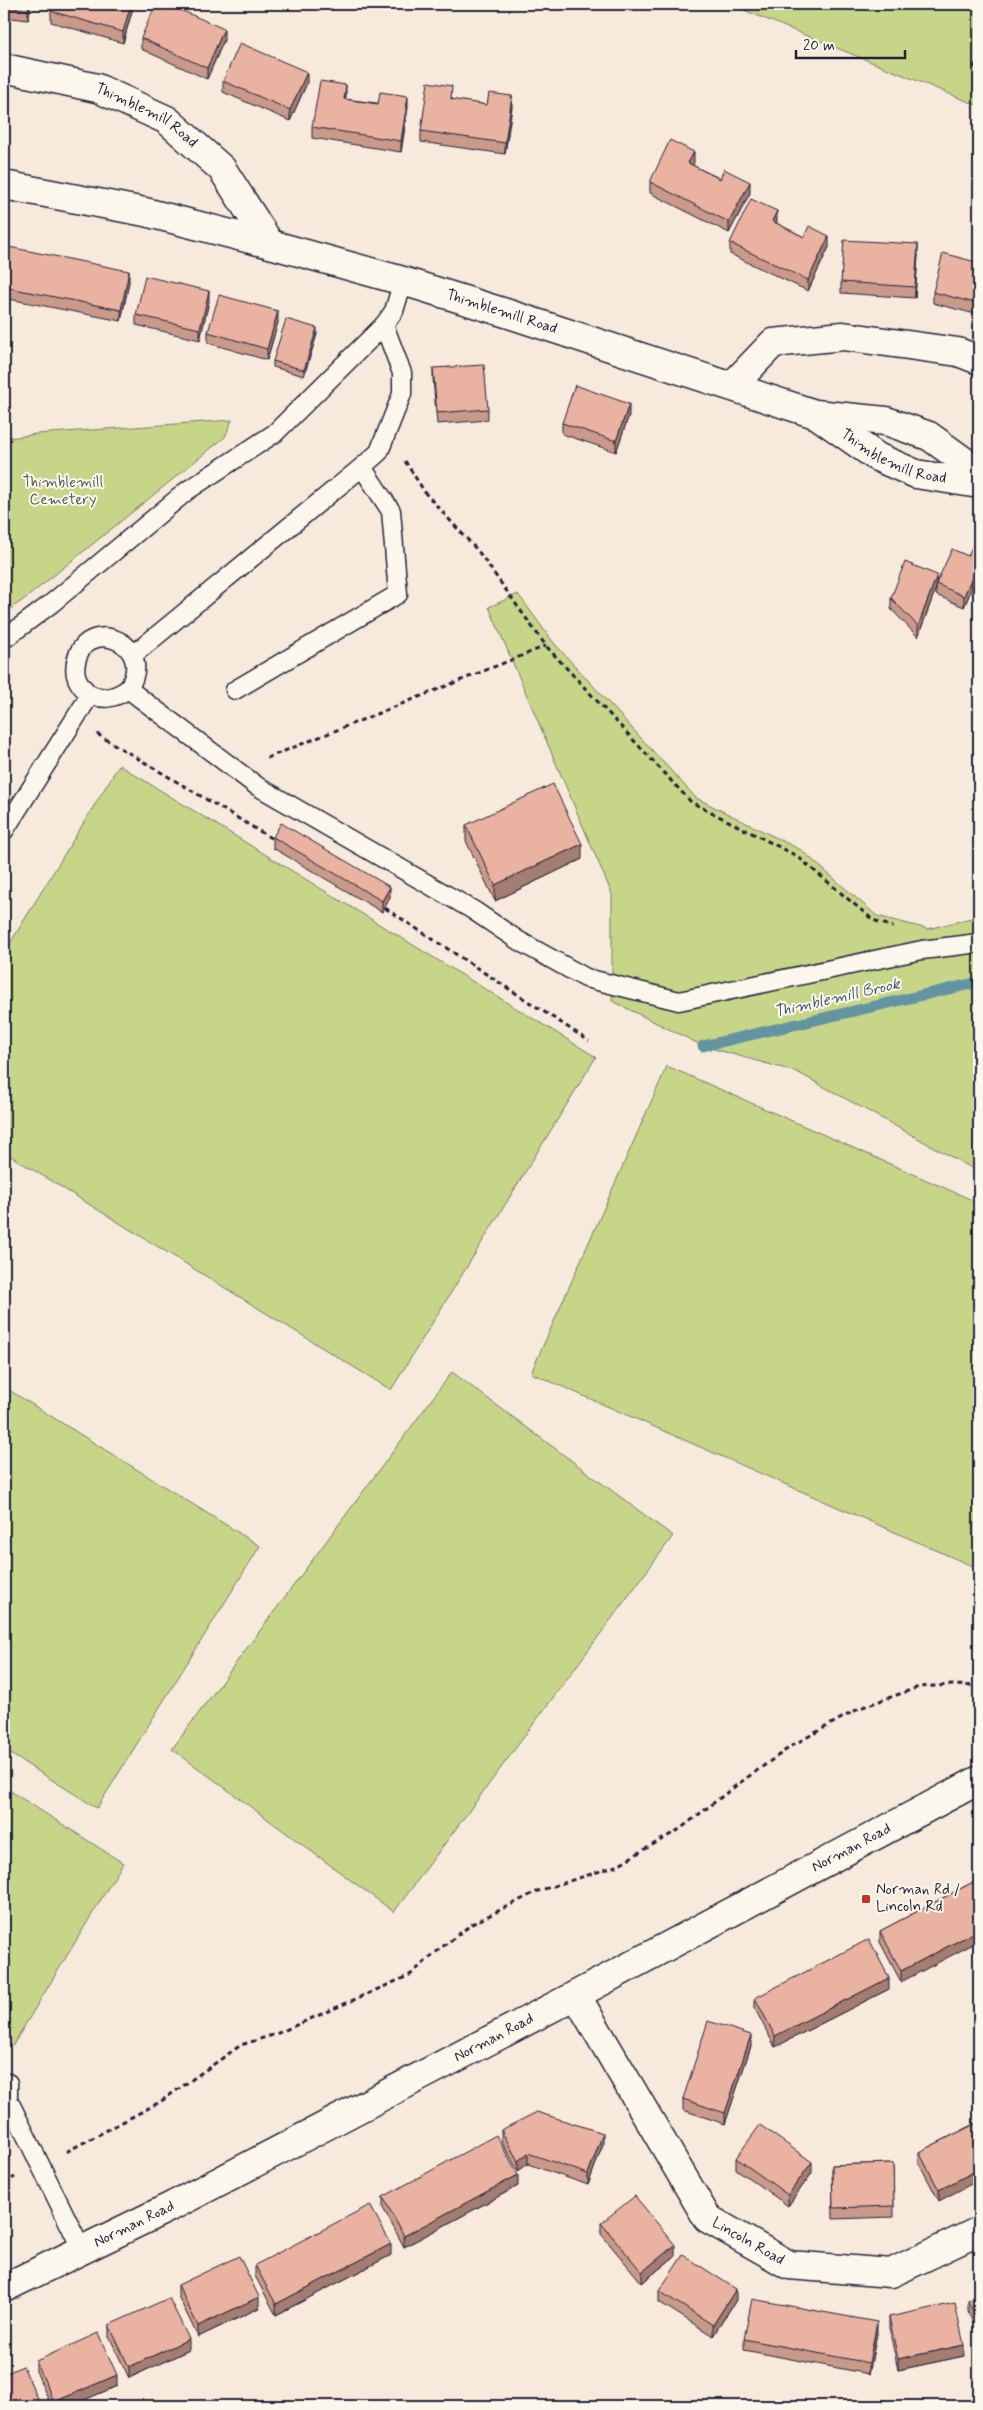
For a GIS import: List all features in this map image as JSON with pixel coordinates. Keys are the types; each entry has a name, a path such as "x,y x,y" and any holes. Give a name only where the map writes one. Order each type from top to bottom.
{"street":[{"name":"Thimblemill Road","path":"4,68 98,88 167,120 222,169 270,244"},
{"name":"Thimblemill Road","path":"4,185 139,211 270,244 403,281 815,414 886,421 929,436 979,472"},
{"path":"732,386 773,343 843,336 958,352 979,360"},
{"name":"Thimblemill Road","path":"815,414 877,458 916,474 979,484"},
{"name":"Norman Road","path":"4,2288 174,2205 576,1995 979,1780"},
{"name":"Lincoln Road","path":"576,1995 707,2218 790,2265 891,2273 979,2231"}],"lane":[{"path":"4,639 52,603 188,490 275,433 384,325 394,312 403,281"},
{"path":"133,655 379,452 402,394 402,373 384,325"},
{"path":"235,690 398,594 391,511 362,467"},
{"path":"110,637 127,646 133,655 136,669 134,680 128,689 110,698 101,698 90,695 80,686 74,667 82,647 91,640 110,637"},
{"path":"128,689 257,786 326,828 473,910 519,941 586,978 679,1001 922,950 979,943"},
{"path":"4,831 90,695"},
{"path":"8,2083 8,2098 82,2250"}],"path":[{"path":"974,68 979,57"},
{"path":"387,433 426,494 478,551 546,646 691,802 797,856 873,920 914,933 922,950"},
{"path":"236,771 546,646"},
{"path":"92,731 276,842"},
{"path":"385,908 589,1041"},
{"path":"41,2166 160,2102 241,2045 276,2034 410,1975 442,1946 472,1924 538,1891 624,1861 680,1829 738,1784 793,1745 860,1708 919,1687 979,1686"}],"green space":[{"path":"729,4 979,4 979,106"},
{"name":"Thimblemill Cemetery","path":"232,420 225,437 26,598 10,609 4,610 4,439 36,434"},
{"path":"518,594 553,642 696,798 801,850 877,916 928,929 979,916 979,1172 797,1072 703,1046 612,1001 612,894 489,607"},
{"path":"119,765 596,1057 391,1390 4,1152 4,953"},
{"path":"667,1066 979,1203 979,1569 531,1373"},
{"path":"452,1372 673,1536 394,1912 172,1749"},
{"path":"4,1387 260,1546 97,1808 4,1750"},
{"path":"4,1787 123,1863 13,2045 4,2040"}],"building":[{"path":"4,4 29,4 28,10 4,6"},
{"path":"54,4 131,4 123,32 51,11"},
{"path":"156,4 167,4 224,29 207,68 141,38"},
{"path":"240,43 307,72 290,110 223,81"},
{"path":"320,81 346,85 344,99 378,104 380,92 408,96 401,141 312,127"},
{"path":"428,82 452,86 451,99 487,105 489,93 512,96 505,143 421,131"},
{"path":"670,140 694,152 688,163 720,179 724,169 750,182 729,222 650,182"},
{"path":"751,199 777,211 772,221 804,237 809,226 829,236 808,280 730,243"},
{"path":"844,240 918,244 915,287 841,282"},
{"path":"4,246 129,271 121,310 4,287"},
{"path":"943,253 979,263 979,304 933,292"},
{"path":"145,276 209,291 200,329 136,315"},
{"path":"219,295 278,311 267,349 208,332"},
{"path":"286,319 317,328 304,370 273,361"},
{"path":"484,365 488,409 437,413 433,368"},
{"path":"575,385 629,404 616,441 562,423"},
{"path":"976,538 979,540 979,580 972,577 964,596 936,584 952,549 968,556"},
{"path":"905,562 937,575 918,626 891,598"},
{"path":"553,784 582,844 495,885 466,825"},
{"path":"281,823 390,887 382,901 273,837"},
{"path":"979,1879 979,1930 901,1971 880,1931"},
{"path":"869,1939 889,1978 775,2036 755,1998"},
{"path":"708,2021 751,2035 725,2113 683,2099"},
{"path":"537,2112 603,2133 588,2174 528,2153 518,2161 501,2130"},
{"path":"975,2124 979,2131 979,2169 939,2190 919,2152"},
{"path":"760,2125 812,2162 788,2195 736,2158"},
{"path":"496,2135 518,2175 404,2236 383,2197"},
{"path":"893,2163 894,2206 833,2208 832,2165"},
{"path":"635,2196 675,2245 642,2272 601,2223"},
{"path":"370,2205 391,2244 276,2304 255,2265"},
{"path":"683,2255 736,2289 713,2325 659,2291"},
{"path":"239,2256 259,2297 198,2326 178,2285"},
{"path":"979,2296 979,2323 968,2301"},
{"path":"169,2298 189,2339 129,2367 109,2325"},
{"path":"752,2299 877,2322 869,2363 744,2339"},
{"path":"955,2303 964,2345 898,2359 889,2317"},
{"path":"98,2333 117,2375 54,2402 36,2361"},
{"path":"23,2366 41,2406 4,2406 4,2374"}],"waterway":[{"name":"Thimblemill Brook","path":"703,1046 979,982"}],"place":[{"name":"Norman Rd / Lincoln Rd","path":"866,1899"}]}
